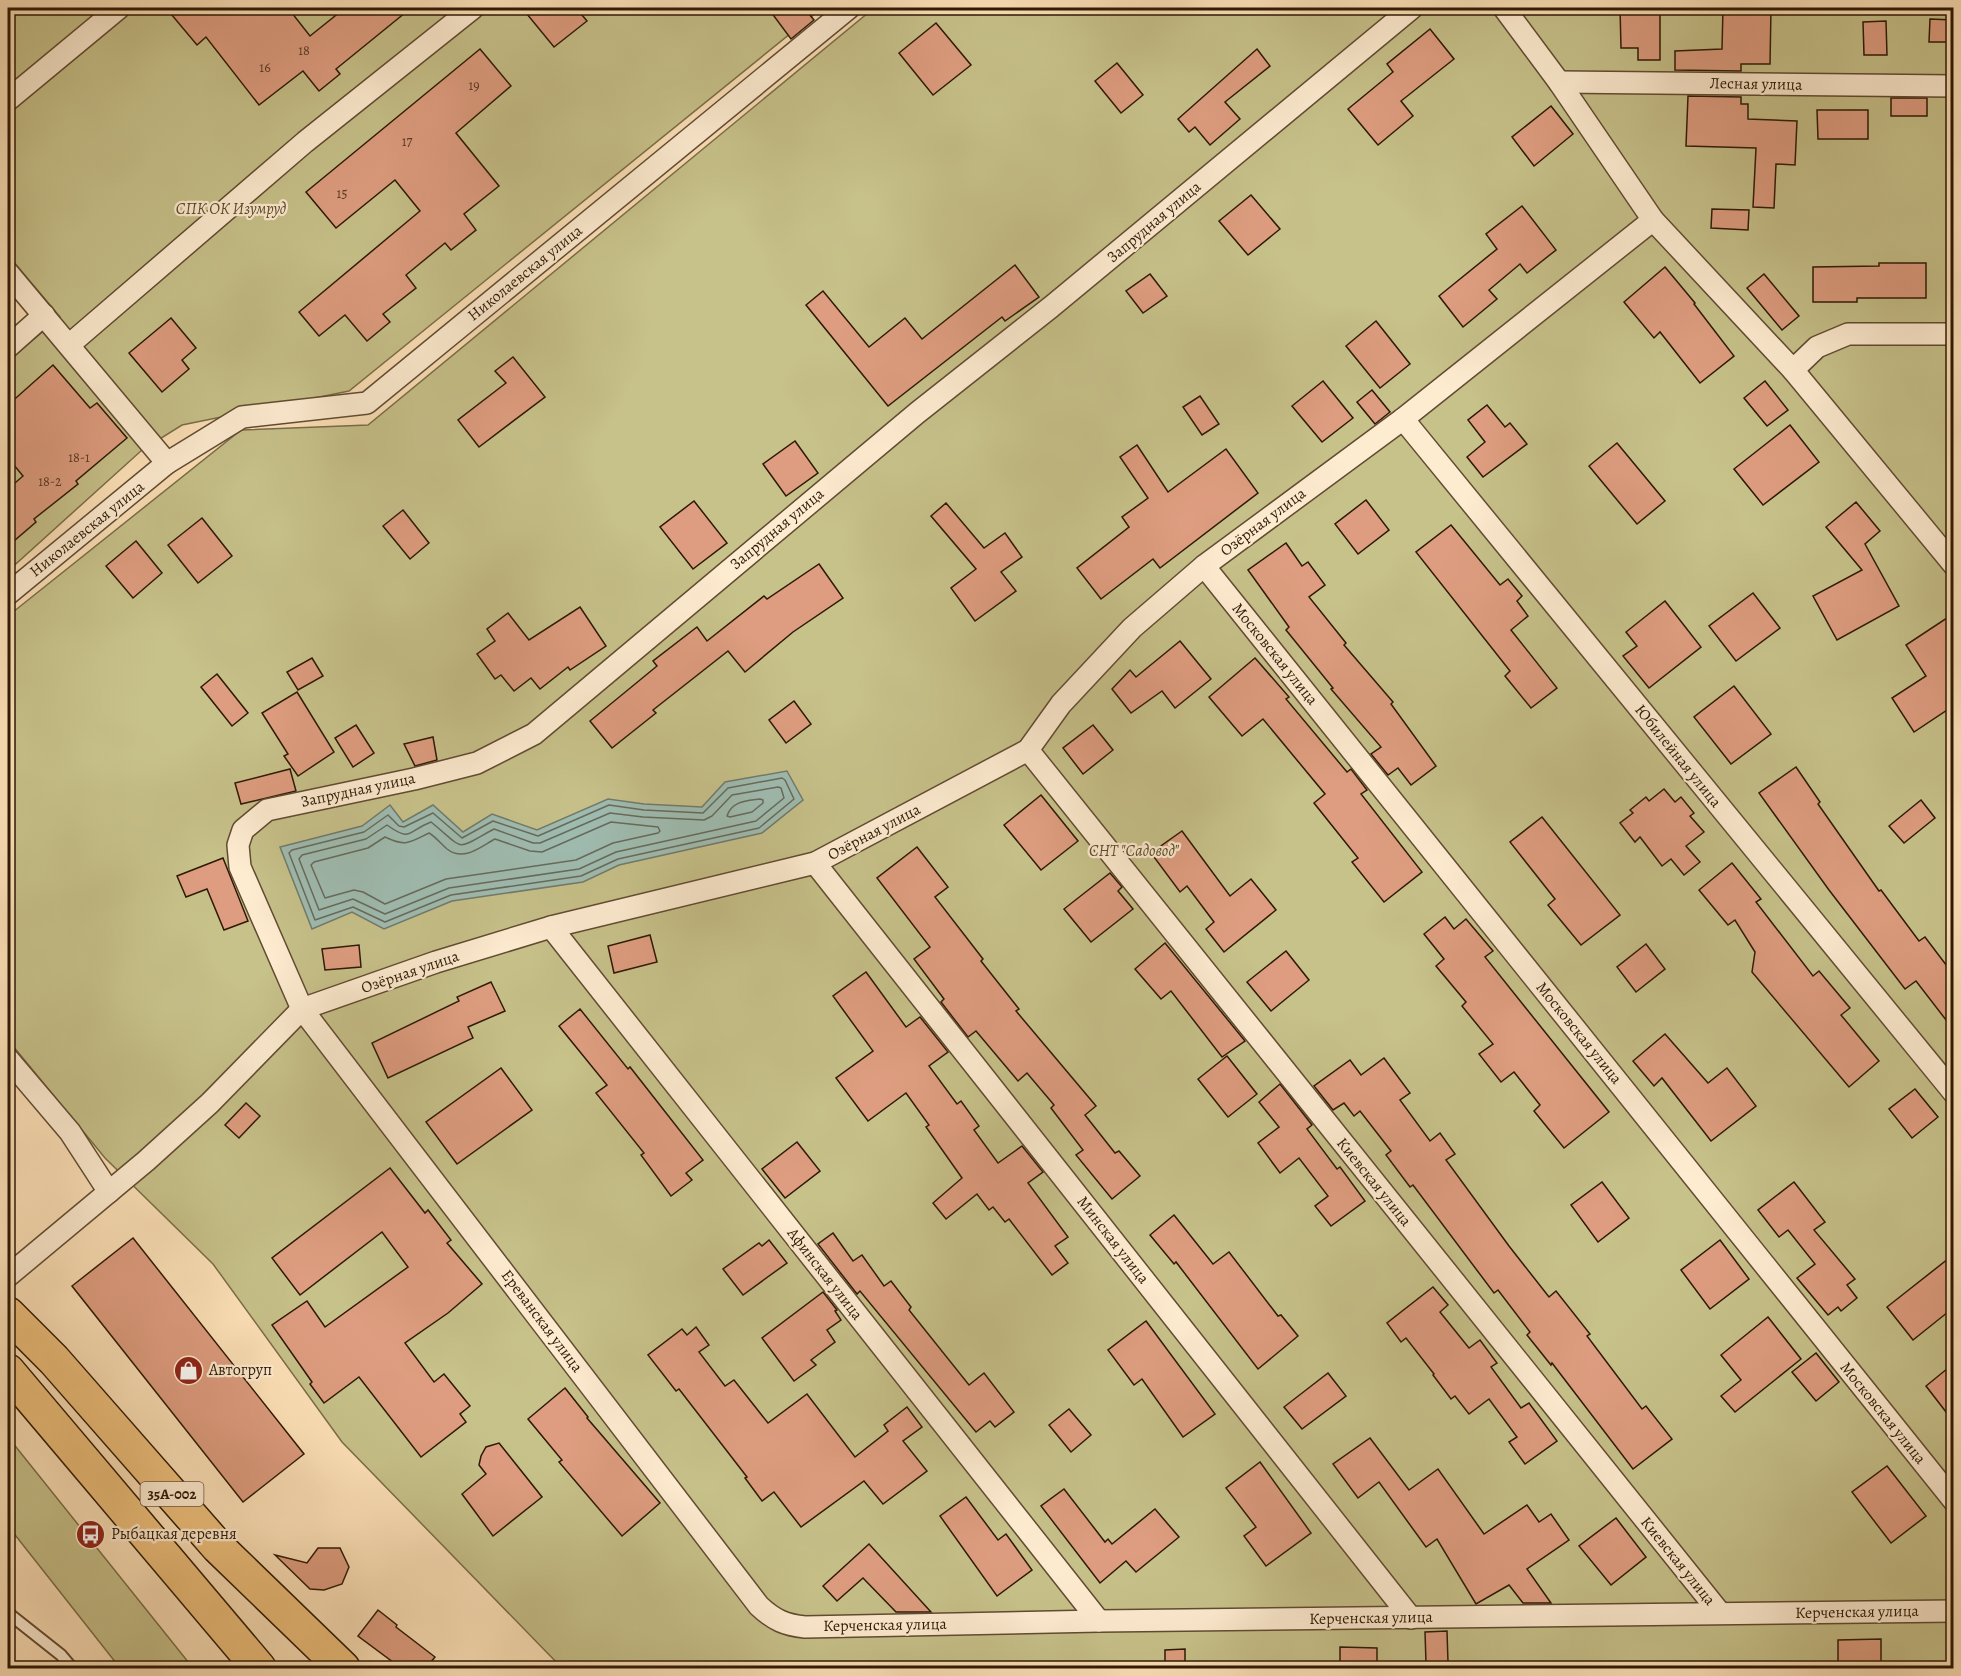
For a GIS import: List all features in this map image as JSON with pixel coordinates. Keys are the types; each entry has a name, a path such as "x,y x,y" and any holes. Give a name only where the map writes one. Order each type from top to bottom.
{"main road":[{"name":"35А-002","path":"8,1314 54,1360 218,1547 343,1668"},
{"name":"35А-002","path":"8,1371 259,1668"}],"street":[{"path":"8,100 119,8"},
{"path":"69,345 305,142 473,8"},
{"name":"Николаевская улица","path":"8,594 167,463 242,417 368,403 849,8"},
{"name":"Запрудная улица","path":"302,1009 240,867 238,845 243,830 255,819 267,810 281,806 414,779 477,763 534,734 917,413 1051,307 1412,8"},
{"path":"1504,8 1559,82 1653,220 1793,370 1953,565"},
{"name":"Лесная улица","path":"1559,82 1953,86"},
{"name":"Озёрная улица","path":"8,1276 146,1161 210,1103 302,1009 436,962 551,927 815,863 1028,750 1061,704 1132,628 1204,566 1403,419 1653,220"},
{"path":"8,273 167,463"},
{"path":"8,347 44,315"},
{"path":"1793,370 1817,347 1848,334 1953,334"},
{"name":"Юбилейная улица","path":"1403,419 1953,1093"},
{"name":"Московская улица","path":"1204,566 1953,1501"},
{"name":"Киевская улица","path":"1028,750 1720,1614"},
{"name":"Минская улица","path":"815,863 1410,1618"},
{"name":"Афинская улица","path":"551,927 1100,1621"},
{"name":"Ереванская улица","path":"302,1009 759,1606 772,1618 788,1625"},
{"path":"8,1059 70,1132 109,1192"},
{"name":"Керченская улица","path":"788,1625 817,1627 1100,1621 1953,1611"}],"lane":[{"path":"8,1613 61,1655 72,1668"}],"green space":[{"name":"СПК ОК Изумруд","path":"8,8 822,8 349,391 182,425 142,450 8,571 8,361 60,317 8,255"},
{"name":"СНТ \"Садовод\"","path":"874,8 1953,8 1953,1668 562,1668 342,1442 213,1264 105,1158 8,1040 8,616 241,430 368,425"},
{"path":"8,1437 193,1668 120,1668 8,1526"}],"water":[{"path":"787,771 803,800 762,833 619,865 583,882 452,901 384,929 352,912 312,929 280,847 362,826 390,805 403,822 433,805 463,832 492,814 537,830 608,799 644,804 702,807 725,782"}],"building":[{"path":"166,8 288,8 310,36 345,8 411,8 336,69 340,74 319,91 303,71 259,105 206,37 197,45"},
{"path":"522,8 576,8 587,21 554,47"},
{"path":"768,8 804,8 814,20 791,39"},
{"path":"1620,8 1660,8 1660,60 1638,60 1638,48 1621,48"},
{"path":"1723,8 1771,8 1770,64 1741,64 1741,71 1675,70 1675,51 1722,49"},
{"path":"1930,19 1953,20 1953,42 1929,42"},
{"path":"1886,21 1887,55 1864,55 1863,22"},
{"path":"936,23 971,65 933,95 899,53"},
{"path":"1430,29 1454,59 1401,101 1413,116 1378,145 1348,109 1393,72 1387,64"},
{"path":"480,49 511,86 456,133 499,186 464,214 476,230 451,250 445,243 406,275 416,288 383,314 390,322 367,341 345,315 319,336 299,312 420,211 395,180 336,228 306,192"},
{"path":"1257,49 1270,66 1225,102 1240,119 1210,145 1195,127 1189,132 1178,119"},
{"path":"1117,63 1143,95 1121,113 1095,81"},
{"path":"1688,96 1741,97 1741,104 1748,104 1748,119 1797,121 1795,165 1776,164 1774,208 1753,207 1756,148 1686,146"},
{"path":"1891,98 1927,98 1927,116 1891,116"},
{"path":"1551,106 1573,134 1534,166 1512,137"},
{"path":"1817,110 1868,110 1868,139 1818,139"},
{"path":"1251,195 1280,229 1248,255 1219,221"},
{"path":"1522,206 1556,250 1527,273 1520,264 1489,290 1497,299 1463,327 1439,296 1497,249 1486,234"},
{"path":"1712,209 1749,210 1748,230 1711,228"},
{"path":"1879,263 1926,263 1926,298 1857,298 1857,302 1813,302 1813,267 1879,266"},
{"path":"1015,265 1039,297 1005,321 1002,317 888,406 806,305 823,291 869,347 905,318 922,339"},
{"path":"1665,267 1734,356 1700,383 1660,332 1654,338 1624,302"},
{"path":"1150,274 1167,296 1143,313 1126,291"},
{"path":"1764,274 1799,316 1782,330 1747,288"},
{"path":"171,318 196,348 182,360 189,369 162,392 129,353"},
{"path":"1376,321 1410,364 1380,388 1346,346"},
{"path":"513,357 545,397 479,447 458,420 506,383 495,371"},
{"path":"53,365 90,408 97,403 127,438 76,481 78,484 34,519 36,522 8,546 8,489 23,476 8,458 8,405"},
{"path":"1323,381 1353,418 1322,442 1292,406"},
{"path":"1765,381 1788,410 1767,426 1744,398"},
{"path":"1372,390 1390,412 1375,424 1357,402"},
{"path":"1200,396 1219,424 1202,435 1183,407"},
{"path":"1487,405 1505,427 1510,423 1527,444 1483,477 1467,457 1485,442 1468,420"},
{"path":"1790,425 1819,462 1763,505 1734,469"},
{"path":"795,441 818,473 786,496 763,464"},
{"path":"1617,443 1665,501 1637,524 1589,466"},
{"path":"1137,445 1168,492 1226,449 1258,493 1160,568 1153,559 1101,599 1077,568 1129,527 1122,517 1148,498 1120,457"},
{"path":"1366,500 1389,530 1358,554 1335,524"},
{"path":"694,501 727,543 693,569 660,527"},
{"path":"1856,502 1880,531 1865,544 1899,606 1837,640 1813,596 1862,570 1826,527"},
{"path":"946,503 984,548 1005,533 1022,557 1001,572 1016,591 975,621 951,588 976,569 931,516"},
{"path":"403,510 429,543 410,559 383,526"},
{"path":"202,518 232,556 198,583 168,545"},
{"path":"1451,525 1500,585 1508,579 1522,596 1517,601 1528,616 1511,630 1557,688 1531,708 1505,676 1510,671 1416,552"},
{"path":"136,541 162,573 133,598 106,566"},
{"path":"1286,543 1302,566 1308,562 1325,585 1309,597 1346,643 1344,645 1393,702 1391,704 1436,766 1411,785 1398,768 1388,775 1371,754 1381,747 1331,689 1333,688 1286,630 1289,627 1248,570"},
{"path":"819,564 843,598 793,632 745,672 728,651 653,710 656,713 612,748 590,721 657,666 653,661 697,627 707,641 764,596 767,599"},
{"path":"1753,593 1780,628 1736,661 1709,626"},
{"path":"1665,601 1701,647 1649,688 1623,656 1637,646 1626,632"},
{"path":"580,607 606,646 570,670 568,667 540,689 531,678 514,691 501,675 495,679 477,654 495,641 487,629 508,613 529,640"},
{"path":"1953,614 1953,706 1914,732 1892,698 1926,676 1906,645"},
{"path":"1180,641 1211,679 1175,708 1162,691 1131,713 1112,689 1130,670 1136,677"},
{"path":"312,658 323,676 298,690 287,672"},
{"path":"1255,658 1289,697 1286,699 1347,772 1351,769 1367,790 1361,794 1422,872 1384,902 1352,862 1358,858 1314,803 1325,794 1263,719 1242,736 1209,697"},
{"path":"217,674 248,713 232,726 201,687"},
{"path":"1734,686 1771,734 1731,764 1694,717"},
{"path":"297,692 334,752 298,776 284,756 288,754 262,713"},
{"path":"794,701 811,724 786,743 769,720"},
{"path":"356,725 374,753 353,767 335,738"},
{"path":"1093,725 1113,750 1083,774 1063,748"},
{"path":"433,737 437,760 415,766 404,744"},
{"path":"1796,767 1820,802 1818,804 1879,891 1881,890 1919,941 1925,937 1953,974 1953,1029 1916,981 1905,989 1829,890 1759,793"},
{"path":"290,769 296,791 241,804 235,783"},
{"path":"1664,789 1675,802 1681,797 1694,813 1690,816 1704,832 1686,846 1700,862 1684,875 1671,859 1662,866 1640,837 1635,842 1620,823 1633,813 1630,810 1646,797 1649,801"},
{"path":"1041,795 1078,841 1041,870 1004,825"},
{"path":"1921,800 1935,818 1904,843 1889,826"},
{"path":"1542,817 1620,915 1581,945 1548,905 1555,899 1510,842"},
{"path":"1182,831 1230,896 1251,879 1276,910 1224,952 1206,929 1214,922 1187,886 1180,892 1151,853"},
{"path":"917,847 948,887 935,897 1019,1009 1016,1011 1096,1106 1085,1115 1115,1153 1119,1151 1140,1176 1112,1199 1076,1155 1083,1150 1051,1108 1054,1105 1027,1073 1018,1081 976,1031 968,1037 941,1002 944,999 914,959 930,947 877,878"},
{"path":"223,858 248,921 224,930 207,889 186,897 177,876"},
{"path":"1732,863 1761,899 1756,902 1813,976 1819,971 1850,1008 1841,1015 1879,1061 1849,1087 1752,972 1755,952 1735,920 1728,925 1699,890"},
{"path":"1110,873 1122,887 1118,891 1133,909 1091,942 1064,909"},
{"path":"1445,917 1454,929 1466,919 1493,951 1485,957 1609,1112 1564,1148 1534,1111 1540,1105 1514,1072 1501,1082 1479,1054 1493,1044 1462,1006 1466,1002 1436,966 1444,959 1424,934"},
{"path":"650,935 657,962 614,973 608,946"},
{"path":"1165,943 1245,1041 1222,1057 1171,991 1161,999 1135,969"},
{"path":"1646,944 1665,969 1636,992 1617,967"},
{"path":"359,945 361,967 325,970 322,949"},
{"path":"1286,951 1309,980 1271,1011 1247,982"},
{"path":"866,972 906,1027 920,1017 948,1052 929,1066 957,1104 961,1101 979,1126 974,1130 998,1163 1022,1146 1043,1172 1028,1183 1068,1237 1055,1246 1068,1263 1052,1275 1009,1219 1005,1222 993,1207 989,1210 977,1194 946,1219 933,1203 962,1178 926,1127 929,1125 906,1093 868,1121 836,1078 873,1051 833,996"},
{"path":"491,982 505,1011 468,1027 473,1038 388,1078 372,1043 459,1001 457,997"},
{"path":"580,1009 628,1069 630,1067 703,1160 686,1173 692,1180 671,1196 641,1155 644,1153 596,1093 607,1085 559,1026"},
{"path":"1665,1034 1708,1083 1727,1068 1756,1106 1711,1141 1662,1078 1654,1086 1633,1061"},
{"path":"1227,1056 1257,1094 1228,1117 1198,1079"},
{"path":"1384,1058 1410,1093 1400,1100 1430,1141 1440,1133 1455,1154 1446,1160 1509,1246 1549,1297 1556,1291 1590,1334 1587,1336 1642,1409 1646,1406 1672,1439 1633,1469 1552,1363 1551,1365 1527,1335 1530,1332 1498,1290 1494,1293 1413,1185 1410,1187 1386,1155 1391,1151 1360,1111 1354,1116 1344,1103 1333,1110 1314,1086 1350,1060 1361,1075"},
{"path":"501,1068 532,1110 457,1164 426,1122"},
{"path":"1280,1084 1312,1125 1307,1129 1337,1169 1340,1167 1365,1201 1331,1226 1315,1206 1328,1196 1299,1158 1280,1173 1258,1143 1279,1127 1259,1102"},
{"path":"1915,1089 1938,1117 1912,1138 1889,1109"},
{"path":"246,1103 260,1116 239,1138 225,1125"},
{"path":"797,1142 820,1171 785,1198 762,1169"},
{"path":"390,1168 425,1213 428,1210 451,1240 447,1243 482,1284 448,1313 405,1343 434,1382 444,1374 470,1406 460,1414 466,1422 421,1457 359,1377 324,1403 272,1325 307,1301 325,1327 408,1267 382,1232 300,1295 272,1258"},
{"path":"1602,1182 1629,1218 1598,1242 1571,1205"},
{"path":"1794,1182 1825,1222 1814,1230 1855,1279 1847,1285 1857,1298 1841,1311 1838,1307 1828,1315 1797,1278 1815,1264 1788,1230 1779,1237 1758,1210"},
{"path":"1174,1215 1213,1264 1229,1252 1278,1316 1281,1315 1298,1336 1258,1369 1176,1262 1174,1264 1150,1235"},
{"path":"833,1233 853,1261 862,1255 884,1286 891,1281 911,1307 909,1310 969,1385 984,1373 1014,1412 995,1427 990,1421 976,1432 860,1291 857,1294 818,1244"},
{"name":"Автогруп","path":"133,1238 304,1454 243,1502 72,1286"},
{"path":"769,1240 787,1263 743,1295 723,1269 759,1243 762,1246"},
{"path":"1720,1240 1749,1279 1710,1309 1681,1270"},
{"path":"1953,1255 1953,1308 1913,1340 1887,1307"},
{"path":"1433,1287 1448,1305 1440,1312 1469,1348 1480,1340 1497,1363 1491,1367 1521,1408 1529,1403 1557,1441 1525,1464 1509,1442 1517,1437 1489,1399 1469,1414 1455,1396 1451,1399 1406,1338 1401,1342 1387,1323"},
{"path":"823,1292 837,1310 835,1311 841,1320 827,1330 835,1342 811,1360 816,1365 794,1381 762,1338"},
{"path":"1768,1317 1801,1359 1735,1412 1721,1396 1741,1380 1721,1355"},
{"path":"1146,1321 1215,1414 1183,1437 1142,1379 1134,1385 1108,1350"},
{"path":"696,1327 709,1345 699,1352 725,1386 734,1380 768,1423 807,1394 855,1457 888,1431 884,1425 907,1407 922,1427 903,1441 927,1471 883,1504 864,1481 801,1527 774,1492 762,1501 745,1478 747,1477 679,1389 676,1391 648,1355 682,1329 687,1335"},
{"path":"1816,1353 1839,1382 1816,1401 1792,1372"},
{"path":"1953,1364 1953,1421 1926,1386"},
{"path":"1328,1373 1346,1396 1302,1429 1284,1407"},
{"path":"565,1388 587,1418 660,1503 622,1536 559,1462 562,1460 528,1419"},
{"path":"1069,1409 1091,1435 1071,1452 1049,1425"},
{"path":"1370,1438 1409,1490 1438,1469 1484,1534 1527,1505 1539,1522 1551,1514 1569,1540 1527,1569 1551,1603 1523,1603 1509,1585 1476,1604 1437,1539 1426,1547 1379,1482 1358,1498 1333,1464"},
{"path":"499,1443 542,1497 493,1536 462,1494 486,1474 479,1465 486,1447"},
{"path":"1260,1462 1311,1533 1266,1566 1244,1536 1256,1527 1226,1488"},
{"path":"1887,1466 1926,1516 1891,1543 1852,1492"},
{"path":"1064,1489 1105,1542 1108,1539 1112,1544 1155,1509 1179,1537 1136,1572 1126,1561 1100,1583 1041,1506"},
{"path":"966,1497 998,1540 1006,1534 1032,1570 997,1596 940,1516"},
{"path":"1616,1518 1646,1557 1611,1585 1579,1546"},
{"path":"869,1544 931,1612 896,1612 863,1578 837,1601 823,1586"},
{"path":"318,1548 340,1548 349,1567 342,1584 324,1590 310,1589 275,1555 307,1563"},
{"path":"378,1610 435,1657 426,1668 401,1668 358,1636"},
{"path":"1447,1631 1448,1662 1426,1663 1425,1632"},
{"path":"1881,1639 1881,1668 1838,1668 1838,1640"},
{"path":"1340,1647 1377,1648 1377,1668 1340,1668"},
{"path":"1185,1649 1185,1668 1165,1668 1165,1650"}],"place":[{"name":"Автогруп","path":"188,1370"},
{"name":"Рыбацкая деревня","path":"90,1534"}]}
